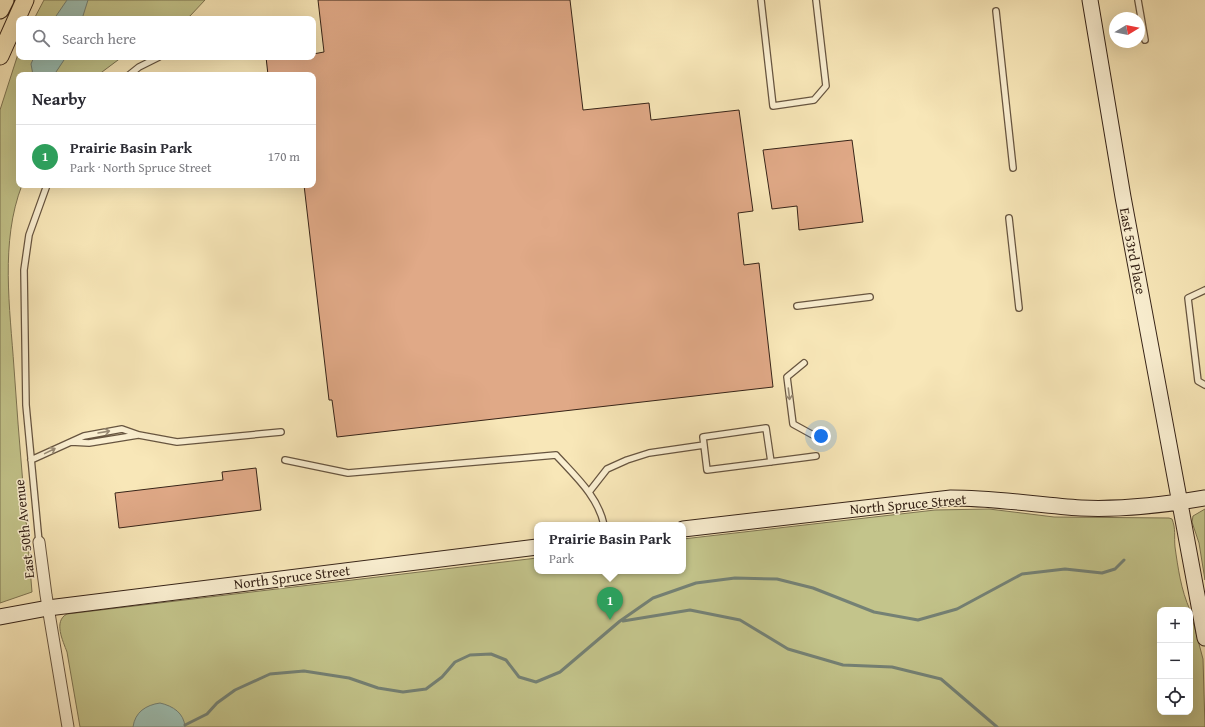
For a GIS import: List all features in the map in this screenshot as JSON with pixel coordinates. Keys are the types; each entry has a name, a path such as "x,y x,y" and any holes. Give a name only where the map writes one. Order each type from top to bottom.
{"main road":[{"path":"0,10 5,0"},
{"path":"18,16 25,0"},
{"path":"0,56 16,20"}],"street":[{"name":"East 53rd Place","path":"1090,0 1123,197 1204,634"},
{"name":"North Spruce Street","path":"686,529 951,498 979,498 1083,508 1139,507 1205,498"},
{"name":"East 50th Avenue","path":"39,542 48,608 68,727"},
{"name":"North Spruce Street","path":"0,617 48,608 534,547"}],"lane":[{"path":"761,0 773,106 814,100 826,86 816,0"},
{"path":"1138,0 1140,12"},
{"path":"996,11 1013,168"},
{"path":"132,72 139,66 152,60"},
{"name":"East 50th Avenue","path":"39,542 26,405 24,270 29,235 46,188"},
{"path":"1009,218 1019,308"},
{"path":"1205,290 1188,298 1198,381 1205,385"},
{"path":"797,306 870,297"},
{"path":"804,363 787,378 793,424 813,435"},
{"path":"771,462 766,428 703,436 707,470 771,462 816,456"},
{"path":"31,460 84,436 122,429 139,435 177,442 281,432"},
{"path":"68,442 89,443 139,435"},
{"path":"589,492 607,469 627,460 649,453 704,445"},
{"path":"285,460 348,473 556,454 589,492 601,512 603,522"}],"green space":[{"path":"44,0 205,0 190,16 36,16"},
{"path":"16,60 118,60 102,72 16,72 16,188 21,188 15,207 11,229 8,275 32,592 0,603 0,110"},
{"path":"989,509 1054,517 1172,519 1180,579 1189,607 1157,607 1157,715 1193,715 1193,621 1203,659 1205,727 80,727 67,652 60,632 61,621 67,614 534,558 534,574 686,574 686,539 935,510"},
{"path":"1205,509 1205,580 1199,543 1192,522 1193,516"}],"water":[{"path":"67,0 88,0 83,16 56,16"},
{"path":"33,60 64,60 56,72 32,72 31,64"},
{"path":"160,703 177,711 184,722 185,727 133,727 136,717 142,710 150,705"}],"building":[{"path":"318,0 570,0 583,110 649,103 651,120 739,110 753,211 738,213 744,265 759,263 773,387 337,437 332,400 329,400 304,188 316,188 316,72 268,72 266,60 316,60 316,53 324,52"},
{"path":"852,140 863,222 799,230 797,206 772,209 763,150"},
{"path":"256,468 261,510 119,528 115,493 223,480 222,472"}],"waterway":[{"path":"185,725 207,714 217,703 235,690 270,674 304,671 349,678 378,688 403,692 426,689 442,677 455,662 470,655 491,654 506,660 519,677 536,682 560,672 620,621 653,598 696,583 735,578 777,579 813,588 874,612 918,620 957,609 1022,574 1065,569 1102,573 1115,569 1124,560"},
{"path":"623,621 690,610 740,620 788,649 843,665 892,667 941,679 997,727"}],"place":[{"name":"Prairie Basin Park","path":"610,620"}]}
